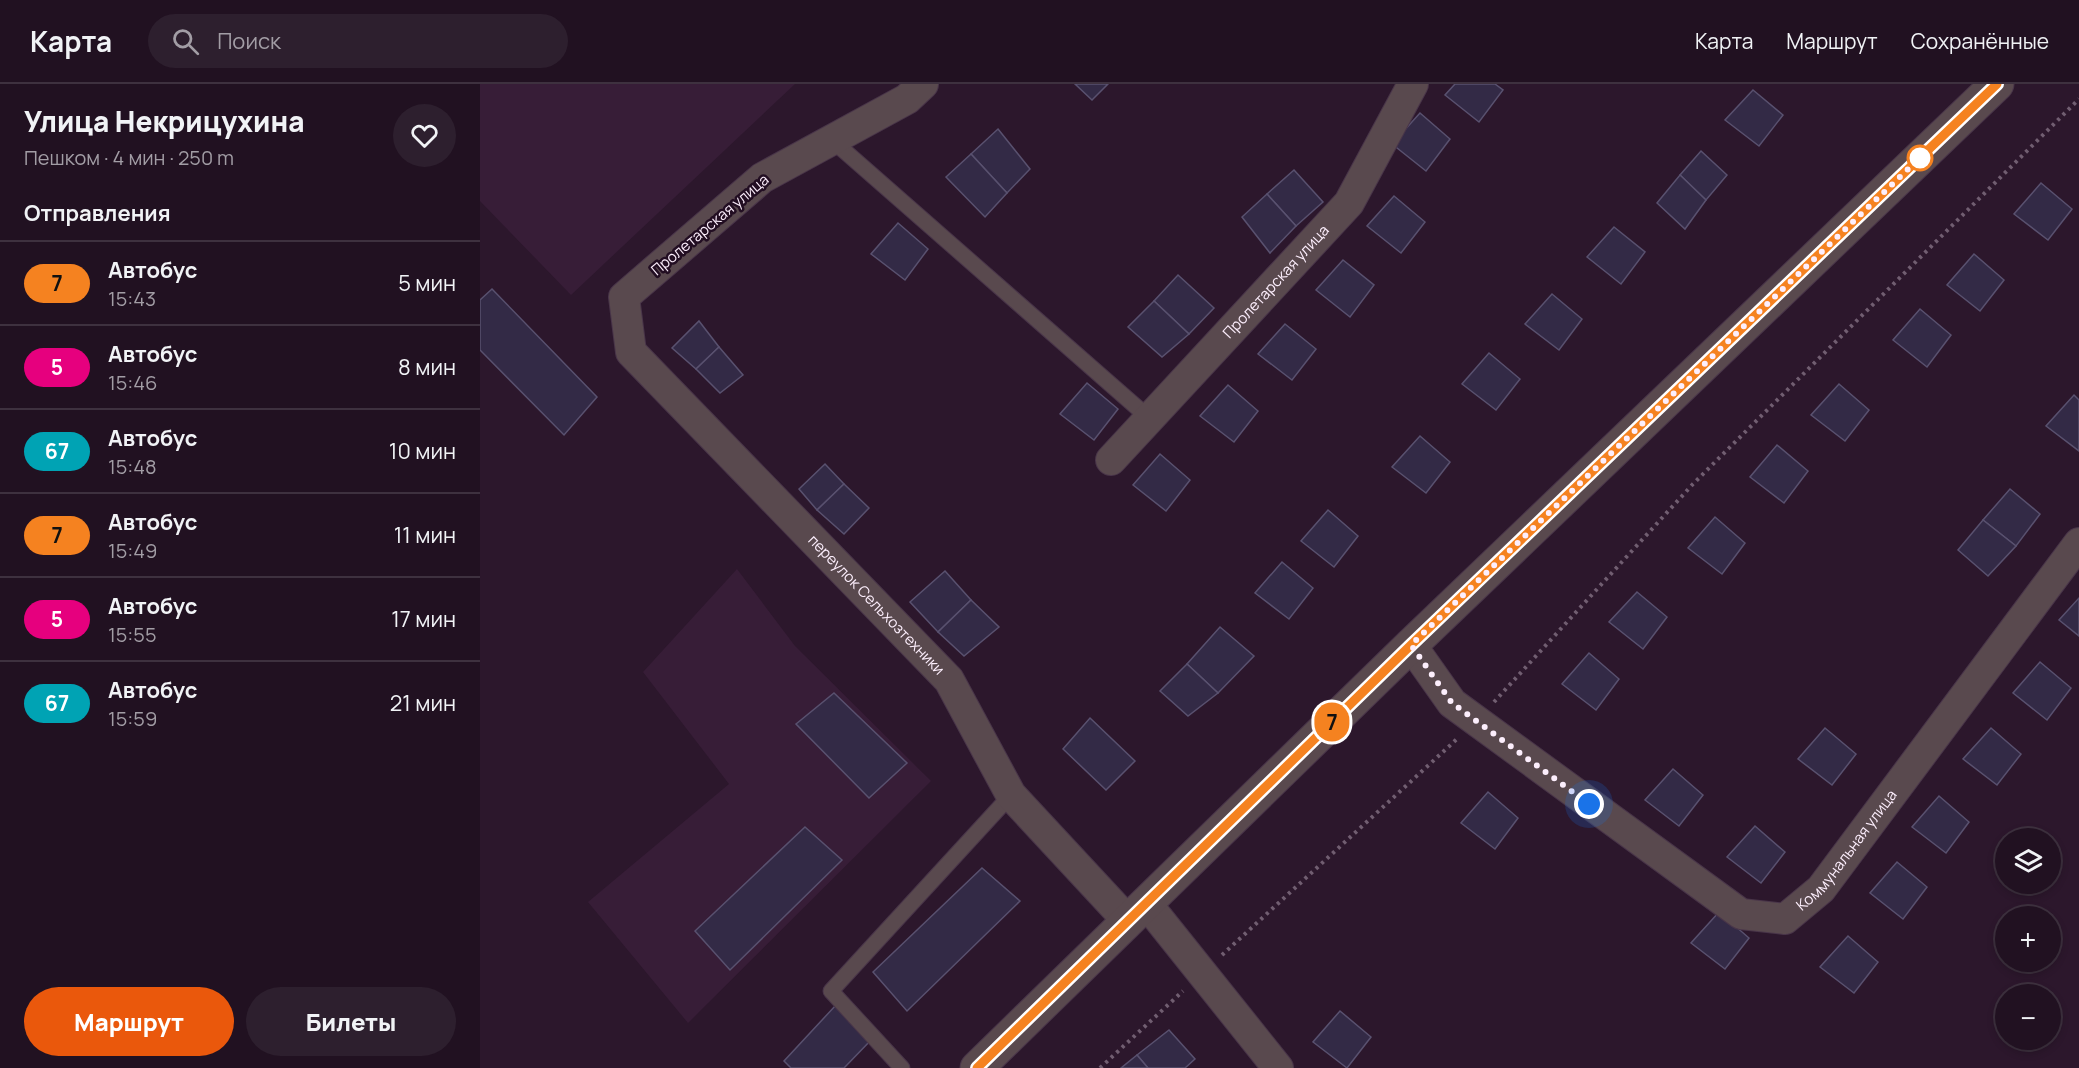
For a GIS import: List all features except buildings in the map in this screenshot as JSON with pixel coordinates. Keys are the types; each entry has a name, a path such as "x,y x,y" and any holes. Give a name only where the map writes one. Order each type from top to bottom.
{"street":[{"name":"Пролетарская улица","path":"624,297 762,178 907,99 923,84"},
{"name":"Пролетарская улица","path":"1111,460 1349,203 1413,84"},
{"path":"977,1068 1411,645 1997,84"},
{"name":"переулок Сельхозтехники","path":"624,297 631,352 949,680 1011,795 1202,974 1278,1068"},
{"name":"Коммунальная улица","path":"1411,645 1452,703 1476,721 1741,914 1785,919 1821,889 2079,543"}],"lane":[{"path":"832,140 1149,418"},
{"path":"902,1068 831,992 1011,795"}],"path":[{"path":"1100,1068 1476,721 1693,484 2079,99"}],"shaded area":[{"path":"480,84 795,84 571,295 480,201"},
{"path":"737,569 795,646 931,781 688,1023 588,902 729,784 643,672"}],"bus line":[{"name":"7","path":"977,1068 1411,645 1997,84"}],"route":[{"path":"1589,804 1452,703 1411,645 1928,150 1920,158"}]}
